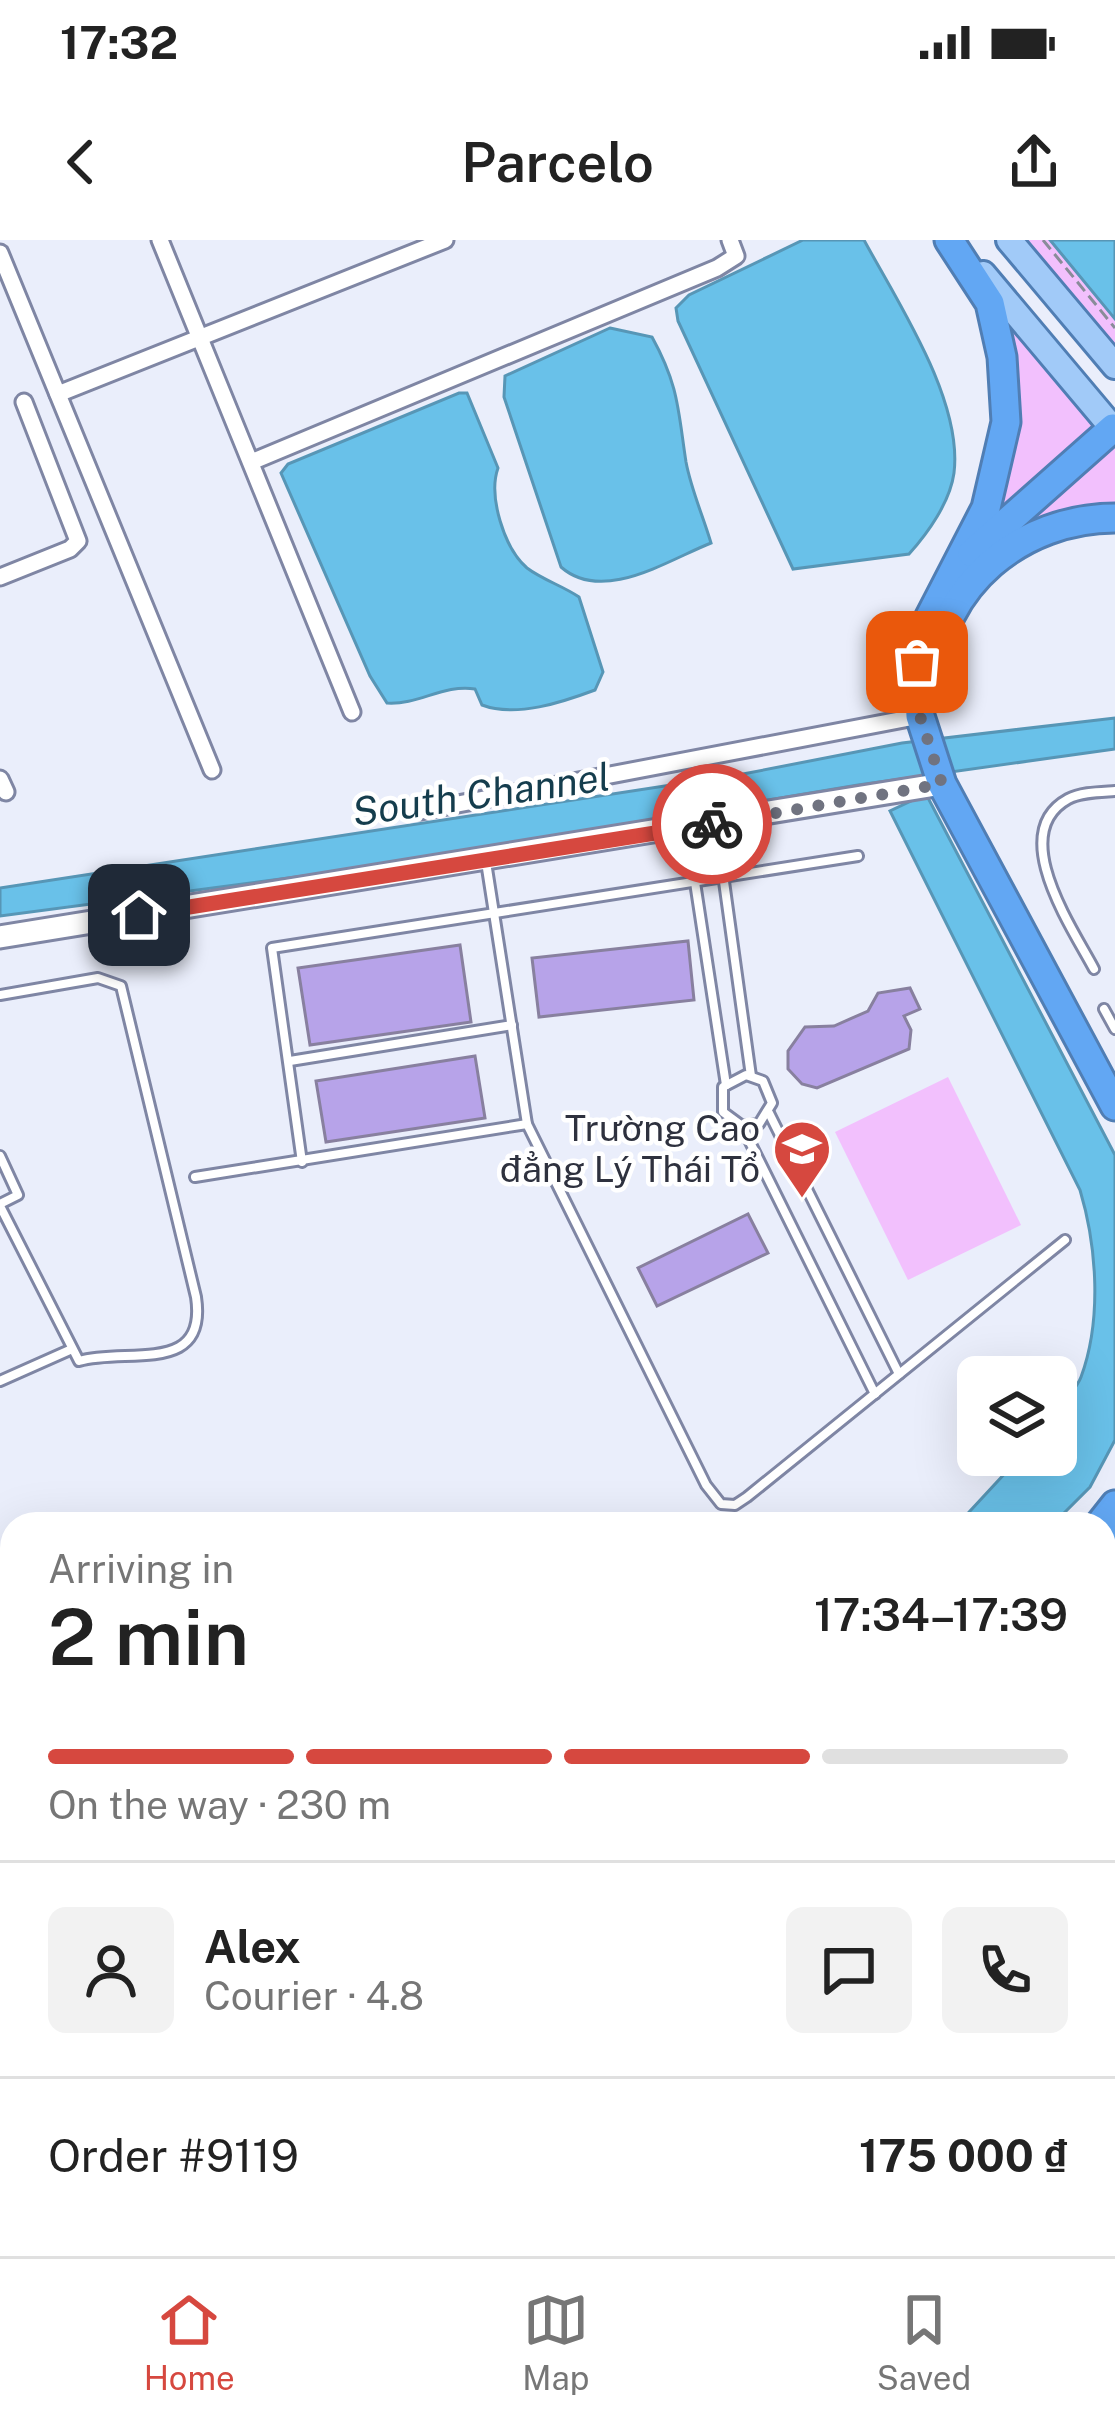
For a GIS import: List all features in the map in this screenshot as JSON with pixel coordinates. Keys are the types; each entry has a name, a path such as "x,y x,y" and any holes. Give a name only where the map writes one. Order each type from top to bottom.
{"highway":[{"path":"951,240 990,303 1002,357 1003,440 986,508 922,630 917,662 929,718 953,787 1115,1106"},
{"path":"956,568 1114,429"},
{"path":"929,718 936,655 949,614 963,593 996,559 1043,529 1115,518"},
{"path":"953,787 1115,1073"}],"main road":[{"path":"951,240 1114,429"},
{"path":"1010,240 1115,366"}],"street":[{"path":"160,240 352,712"},
{"path":"58,394 445,240"},
{"path":"251,462 717,268 736,256 730,240"},
{"path":"0,254 212,770"},
{"path":"0,577 78,542 24,402"},
{"path":"421,812 929,718"},
{"path":"0,937 953,787"}],"lane":[{"path":"1094,969 1057,898 1042,860 1042,840 1057,809 1069,798 1115,790"},
{"path":"716,824 752,1076"},
{"path":"687,828 726,1085"},
{"path":"302,1162 272,948 858,856"},
{"path":"486,861 526,1124 706,1485 721,1504 736,1505 747,1497 1065,1240"},
{"path":"0,995 98,978 121,986 196,1297 199,1325 192,1338 176,1349 79,1361 0,1205 18,1195 0,1156"},
{"path":"1105,1009 1115,1029"},
{"path":"290,1061 512,1025"},
{"path":"875,1394 742,1126 723,1112 720,1096 737,1076 752,1076 769,1088 769,1113 899,1374"},
{"path":"742,1126 759,1124 769,1113"},
{"path":"195,1177 526,1124"},
{"path":"0,1382 72,1348"}],"path":[{"path":"1043,240 1115,328"}],"shaded area":[{"path":"1020,240 1115,240 1115,350"},
{"path":"1001,309 1099,425 992,520"},
{"path":"1115,448 1115,508 994,543"},
{"path":"948,1077 1021,1225 908,1280 835,1132"}],"water":[{"path":"803,240 864,240 910,322 949,415 954,473 948,495 909,554 793,569 678,321 676,308 689,295"},
{"path":"1050,240 1115,240 1115,319"},
{"path":"610,328 652,337 661,354 676,398 688,472 711,543 636,575 596,581 561,567 504,397 505,376"},
{"path":"467,393 498,468 497,507 511,548 527,568 579,597 603,672 595,690 509,710 482,705 475,689 463,688 387,703 370,676 281,473 288,464"},
{"name":"South Channel","path":"1115,718 1115,749 858,785 349,870 0,916 0,888 743,774 902,743"},
{"path":"926,794 1115,1155 1115,1440 1090,1487 1065,1512 969,1512 1003,1476 1077,1476 1077,1385 1088,1355 1095,1284 1080,1190 890,811"}],"building":[{"path":"688,941 694,1000 539,1017 532,958"},
{"path":"460,945 471,1022 310,1045 298,968"},
{"path":"910,988 920,1009 904,1016 911,1030 909,1049 817,1088 802,1084 788,1069 788,1051 805,1027 834,1026 868,1011 878,993"},
{"path":"475,1056 485,1118 326,1142 316,1081"},
{"path":"748,1214 768,1253 657,1306 638,1268"}],"way so far":[{"path":"712,824 942,784 920,716 917,662"}],"place":[{"name":"Trường Cao đẳng Lý Thái Tổ","path":"802,1200"}],"route":[{"path":"139,915 712,824"}]}
